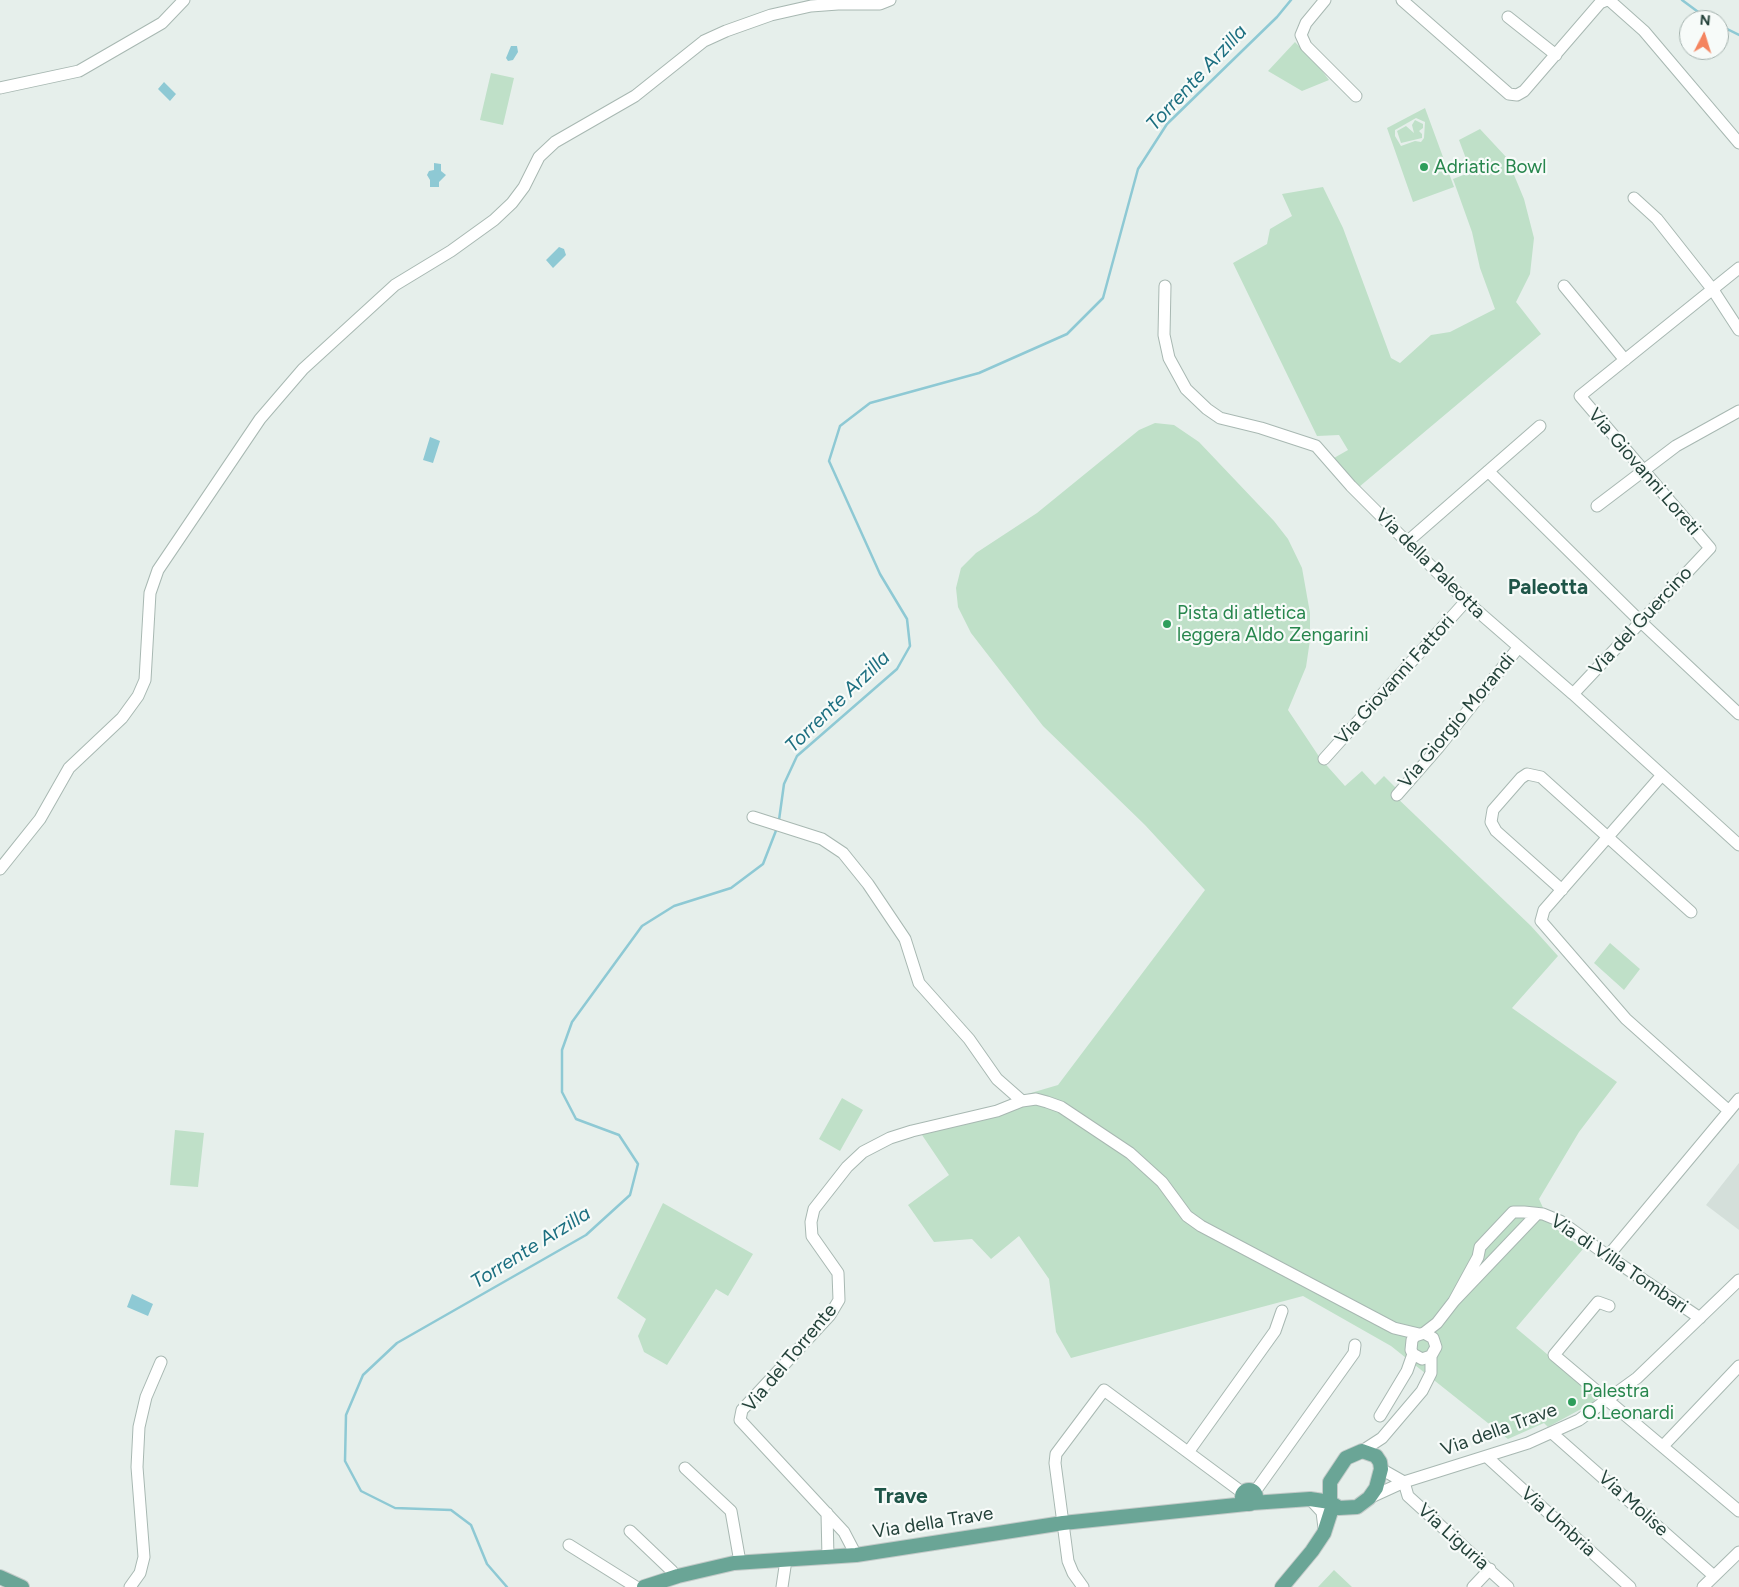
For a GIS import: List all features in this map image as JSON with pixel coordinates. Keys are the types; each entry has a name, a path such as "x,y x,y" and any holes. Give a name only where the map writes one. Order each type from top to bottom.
{"main road":[{"path":"1310,1499 1330,1482 1346,1458 1362,1451 1376,1456 1380,1465 1376,1488 1369,1498"},
{"path":"1324,1533 1332,1503 1330,1482"},
{"name":"Via della Trave","path":"644,1587 674,1577 740,1562 856,1555 1063,1523 1246,1498 1272,1501 1310,1499 1332,1503 1339,1508 1350,1509 1357,1507 1369,1498"},
{"path":"1282,1587 1312,1551 1324,1533 1350,1509"},
{"path":"0,1577 22,1587"}],"street":[{"path":"0,88 79,71 162,23 184,0"},
{"path":"0,868 40,819 69,768 122,718 138,696 145,680 148,664 150,594 155,575 260,419 303,368 395,285 451,251 494,220 512,204 524,187 539,157 556,142 635,96 704,41 771,15 811,6 880,4 890,0"},
{"path":"1325,0 1306,23 1301,34 1306,46 1356,96"},
{"path":"1402,0 1509,94 1517,95 1524,91 1600,3 1608,0 1644,32 1739,143"},
{"path":"1508,18 1556,54"},
{"path":"1634,198 1657,219 1713,290 1739,330"},
{"path":"1564,286 1625,360 1739,268"},
{"name":"Via della Paleotta","path":"1165,286 1166,343 1169,358 1186,389 1207,409 1220,418 1262,428 1316,446 1466,601 1739,845"},
{"name":"Via Giovanni Loreti","path":"1625,360 1580,396 1643,472 1710,548"},
{"path":"1597,506 1676,446 1739,413"},
{"path":"1407,542 1540,426"},
{"path":"1488,471 1641,622 1739,714"},
{"name":"Via del Guercino","path":"1572,694 1710,548"},
{"name":"Via Giovanni Fattori","path":"1324,760 1466,601"},
{"name":"Via Giorgio Morandi","path":"1397,795 1518,648"},
{"path":"1562,890 1494,828 1490,819 1495,807 1522,777 1530,774 1536,774 1691,912"},
{"path":"1662,775 1543,912 1542,924 1626,1019 1729,1111"},
{"path":"753,818 822,839 843,853 868,884 905,939 919,983 969,1039 997,1079 1022,1101 1036,1099 1060,1107 1130,1153 1149,1168 1181,1209 1201,1226 1394,1328 1429,1334 1435,1342"},
{"path":"1608,1256 1739,1099"},
{"name":"Via del Torrente","path":"856,1555 849,1537 740,1420 742,1410 830,1315 839,1300 838,1273 812,1236 811,1222 814,1209 847,1167 870,1149 912,1130 997,1111 1022,1101"},
{"name":"Via di Villa Tombari","path":"1454,1301 1478,1257 1480,1247 1513,1212 1543,1214 1560,1221 1700,1318"},
{"path":"1427,1382 1414,1352 1412,1340 1437,1323 1454,1301 1536,1215"},
{"name":"Via della Trave","path":"1369,1498 1404,1482 1487,1457 1552,1433 1579,1420 1637,1378 1738,1282"},
{"path":"1610,1306 1598,1302 1554,1355 1739,1511"},
{"path":"1189,1451 1275,1331 1282,1311"},
{"path":"1362,1451 1382,1438 1427,1382 1431,1373 1432,1356 1435,1352 1437,1323"},
{"path":"1394,1328 1422,1359 1432,1356"},
{"path":"1083,1587 1073,1573 1068,1561 1055,1463 1056,1454 1104,1390 1189,1451 1246,1498 1354,1353 1355,1345"},
{"path":"1380,1416 1404,1378 1414,1352"},
{"path":"130,1587 140,1573 144,1557 137,1467 139,1427 146,1396 161,1362"},
{"path":"1663,1446 1739,1366"},
{"name":"Via Molise","path":"1552,1433 1714,1576"},
{"path":"1382,1438 1380,1465 1404,1482"},
{"name":"Via Umbria","path":"1487,1457 1630,1587"},
{"path":"685,1468 731,1511 740,1562"},
{"name":"Via Liguria","path":"1404,1482 1408,1496 1508,1587"},
{"path":"1310,1499 1322,1512 1324,1533"},
{"path":"827,1513 828,1558"},
{"path":"630,1531 672,1571 674,1577"},
{"path":"569,1545 636,1587"},
{"path":"1703,1587 1739,1552"},
{"path":"782,1587 786,1560"},
{"path":"1473,1587 1490,1569"}],"shaded area":[{"path":"1739,1163 1739,1230 1706,1205"}],"green space":[{"path":"1295,42 1329,80 1302,91 1268,71"},
{"path":"491,73 514,78 503,125 480,120"},
{"name":"Adriatic Bowl","path":"1425,108 1454,187 1413,202 1387,128","holes":["1416,118 1425,122 1424,138 1421,142 1415,141 1401,146 1395,136 1395,130"]},
{"name":"Adriatic Bowl","path":"1415,120 1423,124 1423,128 1419,131 1422,134 1422,138 1401,143 1397,131 1406,126 1414,133 1412,125"},
{"path":"1480,129 1507,158 1524,199 1534,238 1530,274 1516,302 1541,334 1359,487 1334,458 1348,450 1339,435 1317,436 1233,263 1267,244 1270,229 1292,216 1282,194 1323,187 1343,228 1391,358 1400,363 1431,335 1450,332 1495,309 1480,268 1472,232 1453,179 1471,172 1459,140"},
{"path":"1155,423 1174,425 1199,442 1274,521 1288,539 1302,568 1310,613 1310,640 1306,667 1288,710 1320,758 1345,786 1362,771 1375,785 1384,776 1397,789 1393,794 1531,926 1558,956 1512,1008 1617,1082 1579,1132 1539,1199 1551,1225 1583,1249 1516,1328 1597,1396 1594,1402 1548,1427 1544,1423 1508,1439 1391,1346 1303,1296 1071,1358 1056,1332 1049,1279 1019,1236 991,1259 972,1239 934,1242 908,1205 949,1175 920,1132 1025,1104 1024,1095 1058,1085 1205,890 1145,825 1043,726 971,633 958,607 956,588 961,568 976,553 1037,513 1139,430"},
{"path":"1610,943 1640,969 1624,990 1594,963"},
{"path":"842,1098 863,1110 840,1151 819,1139"},
{"path":"175,1130 204,1133 198,1187 170,1185"},
{"path":"663,1203 753,1254 728,1296 716,1289 667,1365 644,1352 638,1336 646,1319 617,1298"},
{"path":"1334,1570 1352,1587 1318,1587"}],"water":[{"path":"511,46 517,46 518,52 513,60 508,61 506,58"},
{"path":"164,82 176,94 170,101 158,89"},
{"path":"434,163 441,164 441,171 446,175 439,182 439,187 430,187 430,180 427,175 429,171 434,170"},
{"path":"559,247 564,249 566,255 553,268 546,260"},
{"path":"430,437 440,441 433,463 423,460"},
{"path":"132,1294 153,1304 148,1316 127,1307"}],"waterway":[{"name":"Torrente Arzilla","path":"779,820 784,784 797,756 897,669 910,646 907,619 880,574 829,461 840,426 870,403 979,373 1067,334 1103,298 1138,169 1167,124 1277,17 1291,0"},
{"name":"Torrente Arzilla","path":"1682,0 1696,10"},
{"name":"Torrente Arzilla","path":"1729,30 1739,35"},
{"name":"Torrente Arzilla","path":"507,1587 487,1564 471,1525 451,1510 395,1508 361,1491 345,1461 346,1415 363,1375 397,1343 586,1235 630,1195 638,1164 619,1135 576,1119 562,1092 562,1050 572,1022 642,926 674,906 731,888 763,864 777,828"}],"place":[{"name":"Adriatic Bowl","path":"1424,167"},
{"name":"Pista di atletica leggera Aldo Zengarini","path":"1167,624"},
{"name":"Palestra O.Leonardi","path":"1572,1402"}],"district":[{"name":"Paleotta","path":"1548,588"},
{"name":"Trave","path":"901,1497"}]}
